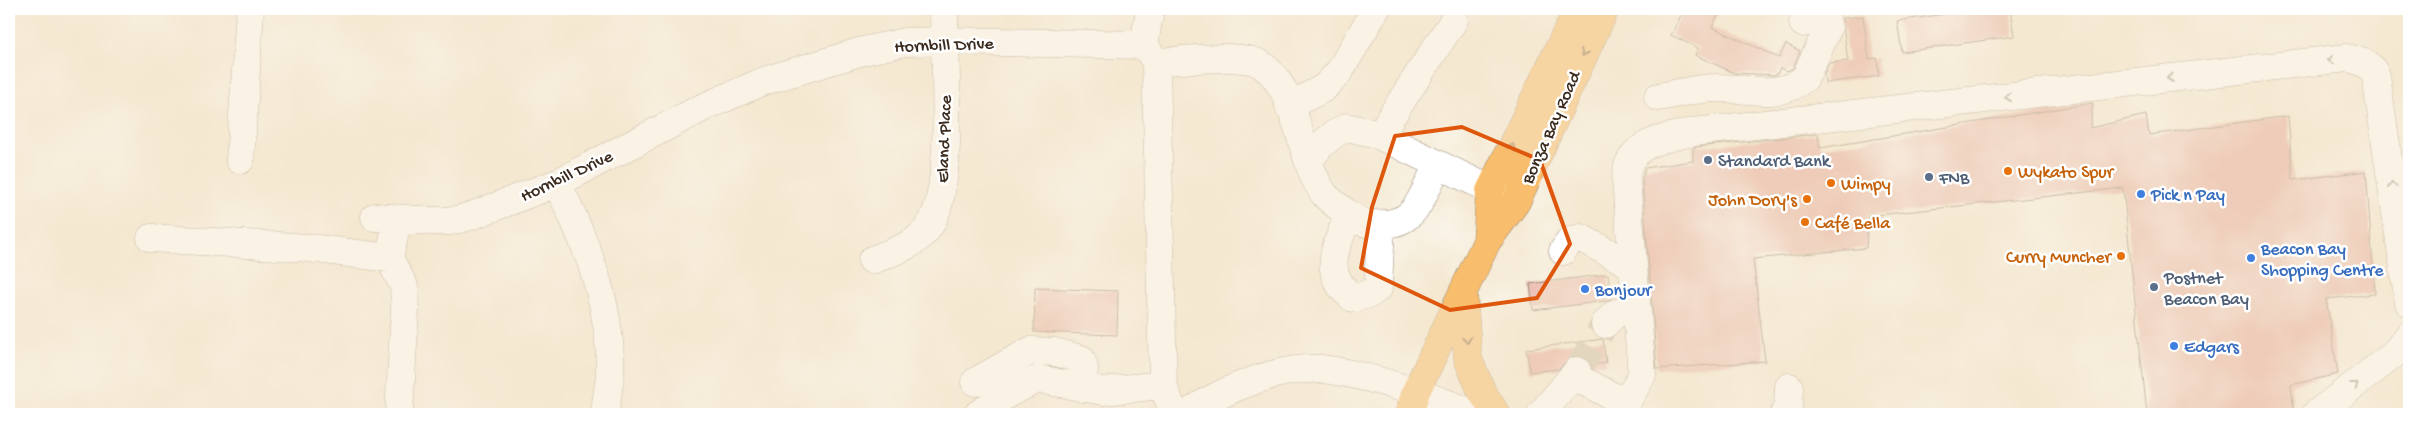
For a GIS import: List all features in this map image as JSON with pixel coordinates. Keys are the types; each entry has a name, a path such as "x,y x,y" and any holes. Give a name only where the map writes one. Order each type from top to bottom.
{"main road":[{"name":"Bonza Bay Road","path":"1487,241 1490,191 1578,9"},
{"name":"Bonza Bay Road","path":"1412,403 1487,241 1516,202 1605,9"},
{"path":"1463,292 1468,359 1482,392 1496,414"}],"street":[{"path":"240,160 250,9"},
{"name":"Eland Place","path":"872,260 908,246 920,237 929,227 940,202 946,158 944,9"},
{"path":"1150,9 1150,54 1163,385 1174,414"},
{"path":"1289,106 1324,88 1339,72 1376,9"},
{"path":"1658,97 1718,87 1765,92 1799,82 1805,78 1828,28 1825,16 1813,14"},
{"path":"1389,140 1386,129 1389,120 1454,20"},
{"name":"Hornbill Drive","path":"389,258 387,218 452,221 471,216 557,183 704,107 764,81 863,51 905,42 944,42 1238,58 1260,63 1276,79 1289,106 1309,161"},
{"path":"1541,414 1575,374 1623,408 1642,374 1627,167 1639,150 1652,141 1694,132 2347,58 2361,61 2373,68 2376,76 2409,303"},
{"path":"1438,165 1410,216 1398,223 1381,225 1361,223 1324,194 1309,161 1320,146 1333,134 1347,127 1376,134 1516,202"},
{"path":"557,183 589,252 604,308 610,373 604,414"},
{"path":"1349,215 1334,251 1333,268 1343,290 1353,298 1370,294 1378,288 1381,225"},
{"path":"152,238 309,248 389,258 404,286 405,308 399,414"},
{"path":"1562,251 1570,241 1581,238 1633,266"},
{"path":"1605,324 1616,314 1637,308"},
{"path":"2316,414 2392,356 2409,335"},
{"path":"975,382 1030,351 1042,350 1081,359 1084,367 1083,388"},
{"path":"1187,414 1212,398 1271,376 1296,370 1329,370 1412,403 1475,414"},
{"path":"978,414 1009,392 1038,379 1103,391 1163,385"},
{"path":"1784,414 1788,406 1789,387"}],"highlighted area":[{"path":"1462,127 1540,160 1570,244 1537,298 1450,310 1361,268 1372,207 1395,136"}],"building":[{"path":"1684,9 1721,9 1712,27 1779,58 1786,44 1800,51 1793,68 1787,71 1780,68 1777,74 1773,75 1734,73 1695,55 1698,48 1671,35"},
{"path":"1979,9 2010,9 2014,36 1902,52 1897,21"},
{"path":"1863,16 1869,59 1877,58 1879,76 1825,83 1824,74 1829,63 1848,61 1842,18"},
{"name":"Beacon Bay Shopping Centre","path":"2093,103 2090,128 2146,115 2149,135 2288,116 2293,180 2366,171 2375,294 2326,299 2338,374 2291,385 2294,414 2147,414 2123,188 1868,216 1866,248 1753,259 1765,361 1657,369 1642,180 1645,168 1693,161 1693,148 1696,147 1818,134 1820,148"},
{"path":"1608,274 1611,298 1607,301 1533,310 1530,284"},
{"path":"1035,288 1118,291 1117,335 1034,332"},
{"path":"1603,339 1606,363 1591,365 1587,359 1580,356 1572,356 1559,369 1530,372 1526,349"}],"tunnel":[{"path":"1577,371 1605,324"}],"place":[{"name":"Standard Bank","path":"1708,160"},
{"name":"Wykato Spur","path":"2008,171"},
{"name":"FNB","path":"1929,177"},
{"name":"Wimpy","path":"1831,183"},
{"name":"Pick n Pay","path":"2141,194"},
{"name":"John Dory's","path":"1807,199"},
{"name":"Café Bella","path":"1805,222"},
{"name":"Curry Muncher","path":"2121,256"},
{"name":"Beacon Bay Shopping Centre","path":"2251,258"},
{"name":"Postnet Beacon Bay","path":"2154,287"},
{"name":"Bonjour","path":"1585,289"},
{"name":"Edgars","path":"2174,346"}]}
